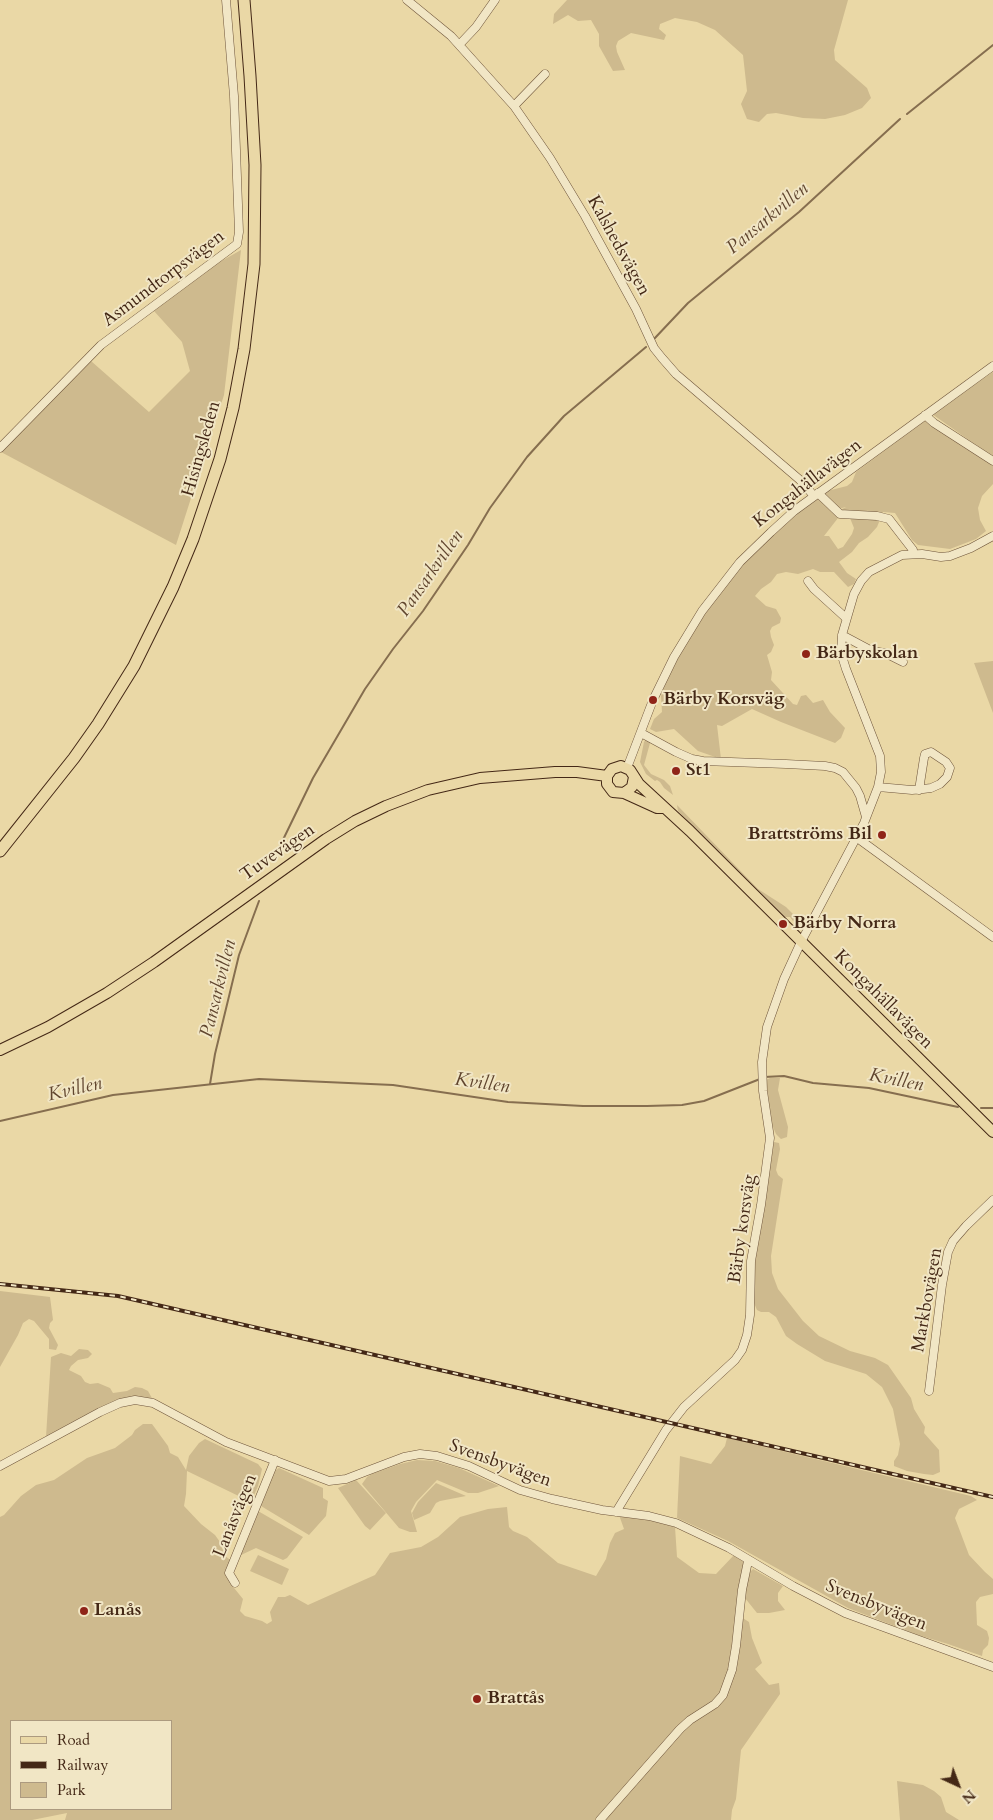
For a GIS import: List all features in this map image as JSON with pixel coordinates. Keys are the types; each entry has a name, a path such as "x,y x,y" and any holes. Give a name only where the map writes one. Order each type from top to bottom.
{"highway":[{"name":"Hisingsleden","path":"0,851 74,758 98,724 134,666 180,572 220,459 244,349 254,264 255,165 244,0"}],"main road":[{"path":"607,776 614,768 621,766 627,768"},
{"name":"Kongahällavägen","path":"627,768 645,790 690,831 993,1132"},
{"name":"Tuvevägen","path":"0,1050 48,1027 108,993 317,845 350,824 386,806 443,786 489,777 554,772 577,772 607,776"},
{"name":"Kongahällavägen","path":"607,776 607,784 615,793 624,793 657,808 664,808"},
{"path":"624,793 632,787 634,777"}],"street":[{"name":"Asmundtorpsvägen","path":"0,448 101,345 233,249 237,244 240,232 236,131 226,0"},
{"name":"Kalshedsvägen","path":"407,0 460,44 514,106 550,158 585,216 636,309 657,352 676,374 840,514 877,516 889,519 913,550 913,554"},
{"path":"417,7 422,0"},
{"path":"460,44 476,27 495,0"},
{"path":"514,106 545,74"},
{"name":"Kongahällavägen","path":"627,768 653,700 674,657 715,593 757,545 816,495 993,366"},
{"path":"925,415 934,423 993,461"},
{"path":"913,554 950,556 971,548 993,536"},
{"name":"Bärby korsväg","path":"616,1512 645,1462 676,1417 689,1402 729,1367 746,1341 749,1321 751,1261 763,1195 770,1138 762,1062 765,1034 771,1012 801,942 866,816 878,787 881,772 880,756 841,653 842,636 854,594 863,578 869,572 902,555 913,554"},
{"path":"808,581 814,589 846,618"},
{"path":"842,636 872,651 884,653 902,662"},
{"path":"641,733 676,752 692,759 703,761 835,768 843,772 856,788 866,816"},
{"path":"878,787 919,790 940,784 950,772 948,764 931,752 925,754 919,790"},
{"path":"856,837 993,937"},
{"name":"Markbovägen","path":"929,1391 948,1252 953,1241 993,1200"},
{"name":"Svensbyvägen","path":"0,1466 100,1412 120,1403 135,1400 153,1404 218,1439 324,1480 338,1481 399,1458 428,1455 460,1463 520,1490 542,1497 616,1512 649,1516 676,1523 722,1544 748,1561 832,1607 858,1619 993,1666"},
{"name":"Lanåsvägen","path":"235,1583 229,1573 275,1460"},
{"path":"600,1820 680,1729 690,1720 716,1704 723,1695 732,1670 742,1590 748,1561"}],"green space":[{"path":"567,0 848,0 834,50 835,60 867,88 871,98 862,108 845,115 825,119 803,118 776,113 767,114 759,122 747,119 741,104 747,91 743,55 715,30 697,22 675,18 660,24 659,29 666,35 664,40 631,33 618,41 616,46 625,70 613,71 599,46 599,34 591,20 578,21 568,15 553,24 554,14"},
{"path":"241,250 224,395 176,545 1,452 91,361 149,412 190,371 182,342 154,311 218,263"},
{"path":"993,372 993,457 932,414"},
{"path":"926,420 993,463 993,484 982,496 978,508 980,520 986,531 976,539 950,549 918,545 912,540 895,513 883,512 877,527 839,562 847,573 856,579 854,584 848,587 834,572 820,572 813,569 798,574 786,572 777,574 755,596 766,606 776,609 781,618 780,623 772,627 770,631 774,645 771,652 767,655 772,672 771,680 793,704 797,705 801,696 806,695 813,703 823,700 830,712 845,728 841,738 835,743 752,709 722,726 717,725 721,759 698,751 674,729 656,732 650,729 654,719 662,712 661,696 666,681 680,654 708,608 747,560 788,520 816,499 819,499 838,518 824,536 829,536 838,549 843,547 854,528 850,518 840,510 846,507 838,509 823,494 827,491 847,486 852,482 856,472"},
{"path":"993,661 993,713 974,663"},
{"path":"647,738 650,740 650,743 644,765 651,774 664,780 670,786 673,795 660,782 655,781 646,774 640,762 644,742"},
{"path":"677,805 758,889 786,907 797,918 793,921 790,917 784,917 772,908 678,811"},
{"path":"780,1078 778,1090 788,1127 787,1137 781,1139 773,1127 766,1080"},
{"path":"774,1142 779,1143 780,1149 776,1170 783,1179 771,1256 772,1273 778,1289 803,1321 819,1336 850,1351 875,1358 888,1365 911,1398 914,1409 925,1427 924,1433 939,1450 940,1472 933,1475 924,1474 894,1466 900,1444 893,1409 882,1387 866,1374 825,1361 797,1344 786,1336 776,1317 769,1312 757,1310 754,1303 754,1268"},
{"path":"0,1291 50,1297 53,1320 49,1328 58,1345 56,1350 49,1349 49,1339 34,1321 29,1319 23,1323 0,1367"},
{"path":"79,1349 88,1350 92,1354 88,1358 78,1360 69,1370 81,1376 85,1382 90,1384 98,1383 110,1388 113,1393 127,1391 135,1387 142,1388 148,1391 153,1400 105,1406 46,1437 51,1357 61,1353 71,1356"},
{"path":"143,1424 152,1424 168,1446 170,1453 178,1457 186,1470 189,1456 199,1443 205,1439 258,1464 262,1469 258,1486 251,1502 187,1471 184,1506 201,1524 215,1535 220,1542 225,1556 236,1564 230,1583 243,1599 240,1611 245,1616 267,1624 272,1621 270,1612 278,1597 290,1595 308,1605 375,1575 390,1553 421,1547 438,1537 460,1517 488,1509 507,1507 509,1527 513,1531 527,1537 558,1563 596,1576 606,1559 615,1533 624,1529 619,1515 655,1521 675,1527 677,1557 699,1573 716,1574 734,1555 746,1564 738,1615 749,1622 752,1638 762,1663 755,1669 769,1685 779,1683 780,1694 741,1750 736,1799 731,1820 65,1820 67,1813 32,1820 0,1820 0,1517 21,1496 36,1485 54,1480 87,1458 115,1448"},
{"path":"727,1438 971,1496 977,1500 959,1509 955,1518 969,1555 993,1579 993,1594 980,1597 976,1602 977,1625 987,1631 989,1638 988,1645 983,1650 982,1656 918,1635 848,1608 728,1541 677,1518 680,1456 711,1464 725,1446"},
{"path":"417,1460 435,1461 459,1468 499,1486 478,1493 468,1493 437,1480 416,1502 411,1511 417,1532 410,1532 399,1528 362,1484 372,1474"},
{"path":"279,1468 323,1488 323,1498 328,1501 326,1516 309,1535 261,1506 274,1471"},
{"path":"356,1480 386,1513 370,1530 365,1526 338,1488"},
{"path":"436,1483 466,1496 440,1501 436,1503 430,1513 414,1520 412,1513 418,1502"},
{"path":"258,1511 303,1537 287,1558 283,1560 256,1548 241,1555 239,1554"},
{"path":"258,1555 289,1569 282,1585 250,1571"},
{"path":"753,1569 783,1586 778,1593 778,1601 785,1610 757,1613 745,1598 747,1581"},
{"path":"897,1781 923,1785 934,1791 941,1797 946,1812 959,1820 900,1820"}],"waterway":[{"name":"Pansarkvillen","path":"907,114 993,45"},
{"name":"Pansarkvillen","path":"654,339 688,303 799,212 900,119"},
{"name":"Pansarkvillen","path":"279,848 313,778 365,689 423,611 468,545 490,508 527,457 564,416 646,347"},
{"name":"Pansarkvillen","path":"210,1084 215,1054 239,955 259,901"},
{"name":"Kvillen","path":"764,1077 784,1076 813,1083 869,1088 958,1107"},
{"name":"Kvillen","path":"0,1121 113,1095 259,1079 393,1085 508,1102 583,1106 682,1105 704,1101 760,1079"},
{"name":"Kvillen","path":"981,1108 993,1108"}],"railway":[{"path":"0,1284 118,1296 993,1497"}],"place":[{"name":"Bärbyskolan","path":"806,654"},
{"name":"Bärby Korsväg","path":"653,700"},
{"name":"St1","path":"676,771"},
{"name":"Brattströms Bil","path":"882,835"},
{"name":"Bärby Norra","path":"783,924"},
{"name":"Lanås","path":"84,1611"},
{"name":"Brattås","path":"477,1699"}]}
